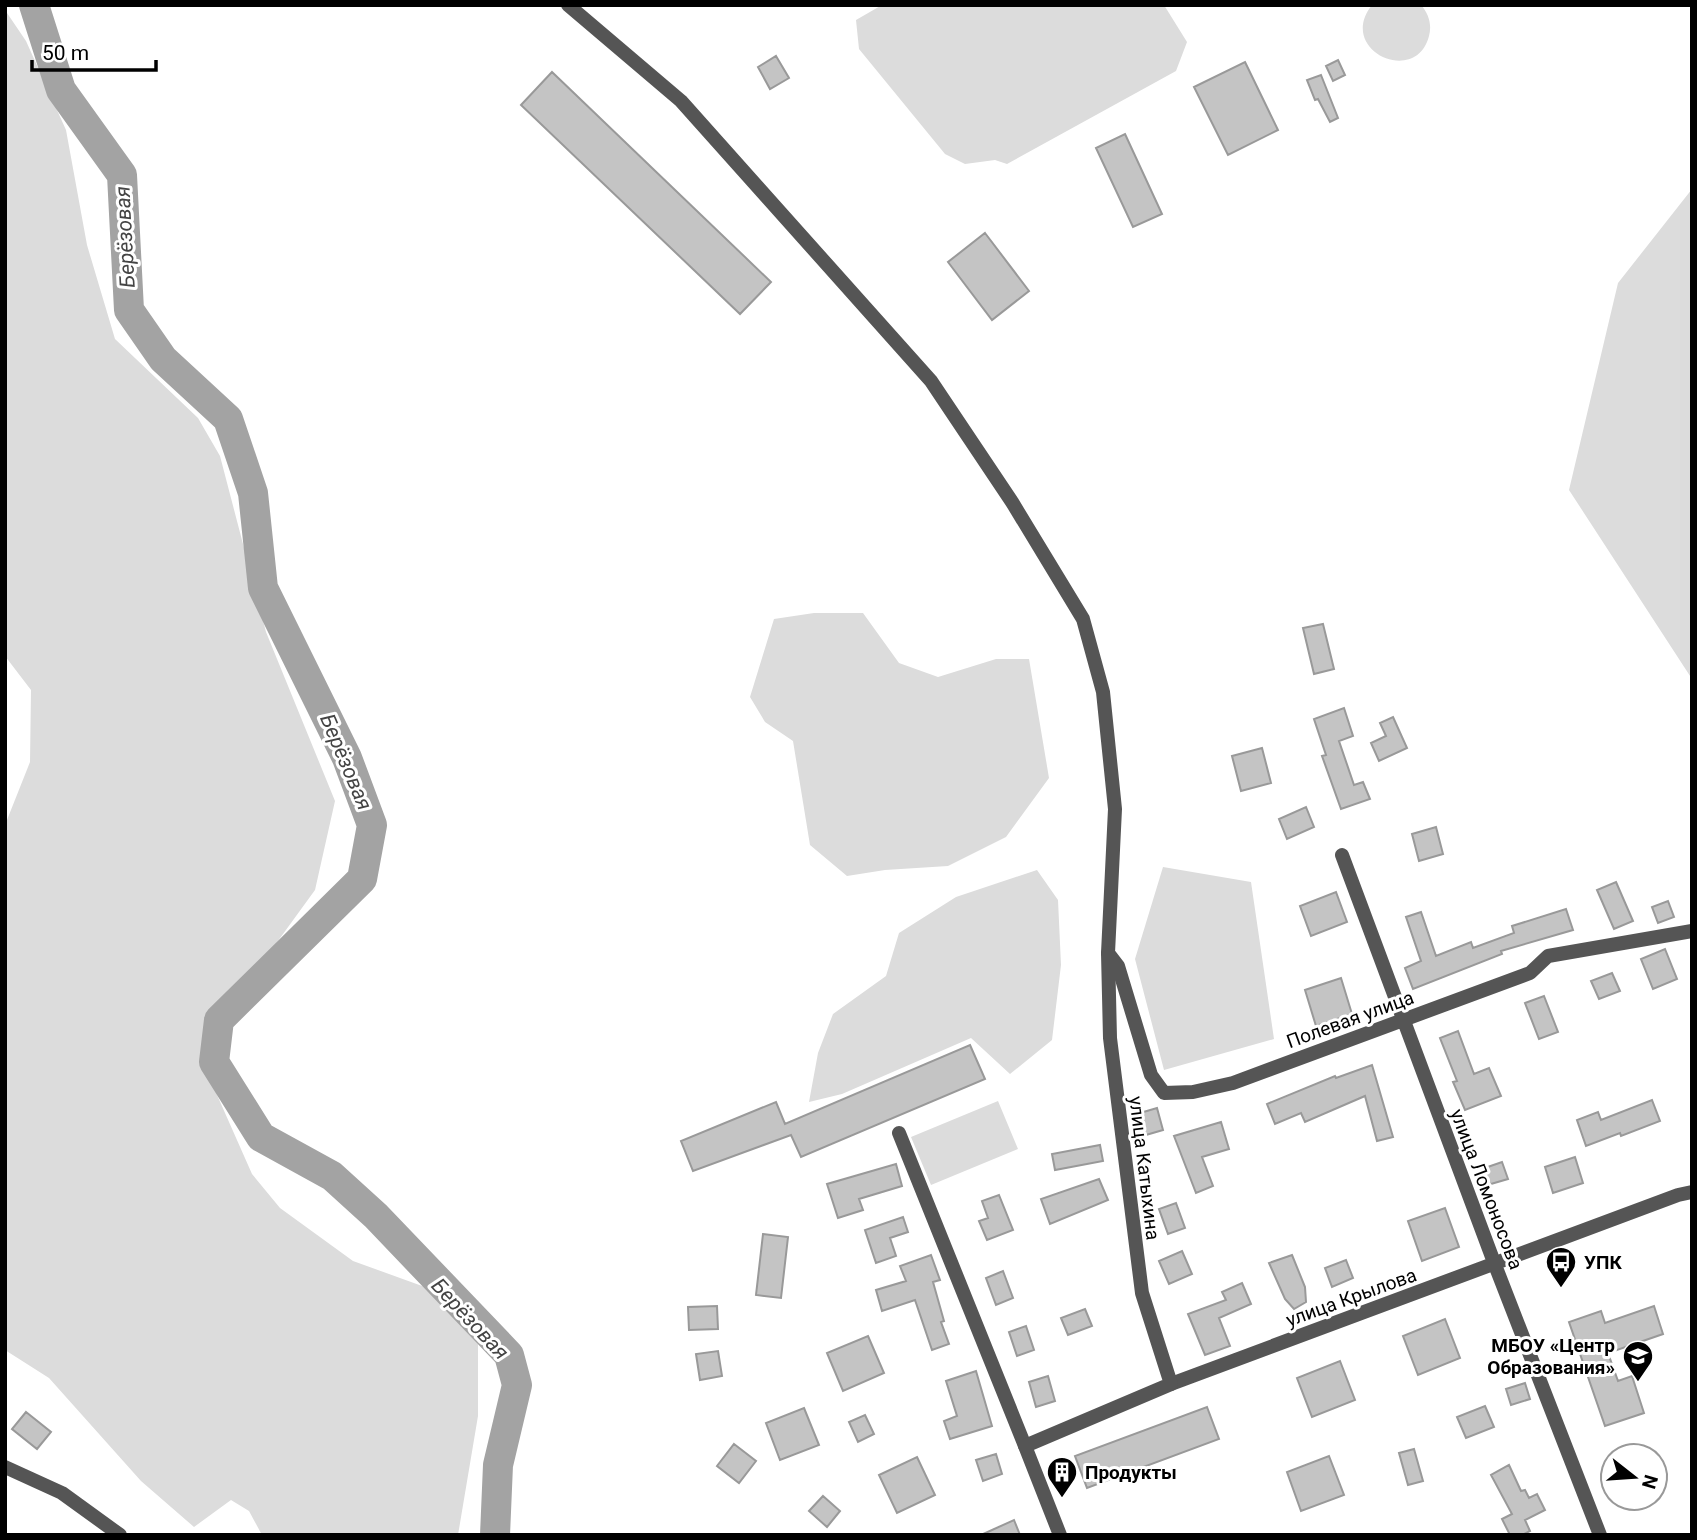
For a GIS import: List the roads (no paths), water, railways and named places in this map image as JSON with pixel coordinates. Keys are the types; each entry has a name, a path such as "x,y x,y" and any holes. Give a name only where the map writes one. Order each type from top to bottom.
{"street":[{"name":"улица Катыхина","path":"568,5 681,101 931,381 1012,502 1083,619 1103,692 1115,808 1108,953 1110,1038 1142,1293 1171,1384"},
{"name":"улица Ломоносова","path":"1342,855 1402,1020 1600,1535"},
{"name":"Полевая улица","path":"1108,953 1118,966 1151,1075 1164,1093 1193,1092 1233,1083 1530,973 1548,956 1692,931"},
{"path":"900,1133 1060,1535"},
{"name":"улица Крылова","path":"1025,1446 1171,1384 1692,1192"},
{"path":"5,1467 62,1493 120,1535"}],"waterway":[{"name":"Берёзовая","path":"34,5 61,90 122,175 129,310 163,359 228,419 253,493 263,588 347,758 372,825 362,879 219,1020 214,1062 261,1137 332,1176 376,1216 509,1355 517,1385 498,1465 495,1535"}],"place":[{"name":"УПК","path":"1561,1289"},
{"name":"МБОУ «Центр Образования»","path":"1638,1383"},
{"name":"Продукты","path":"1062,1499"}]}
